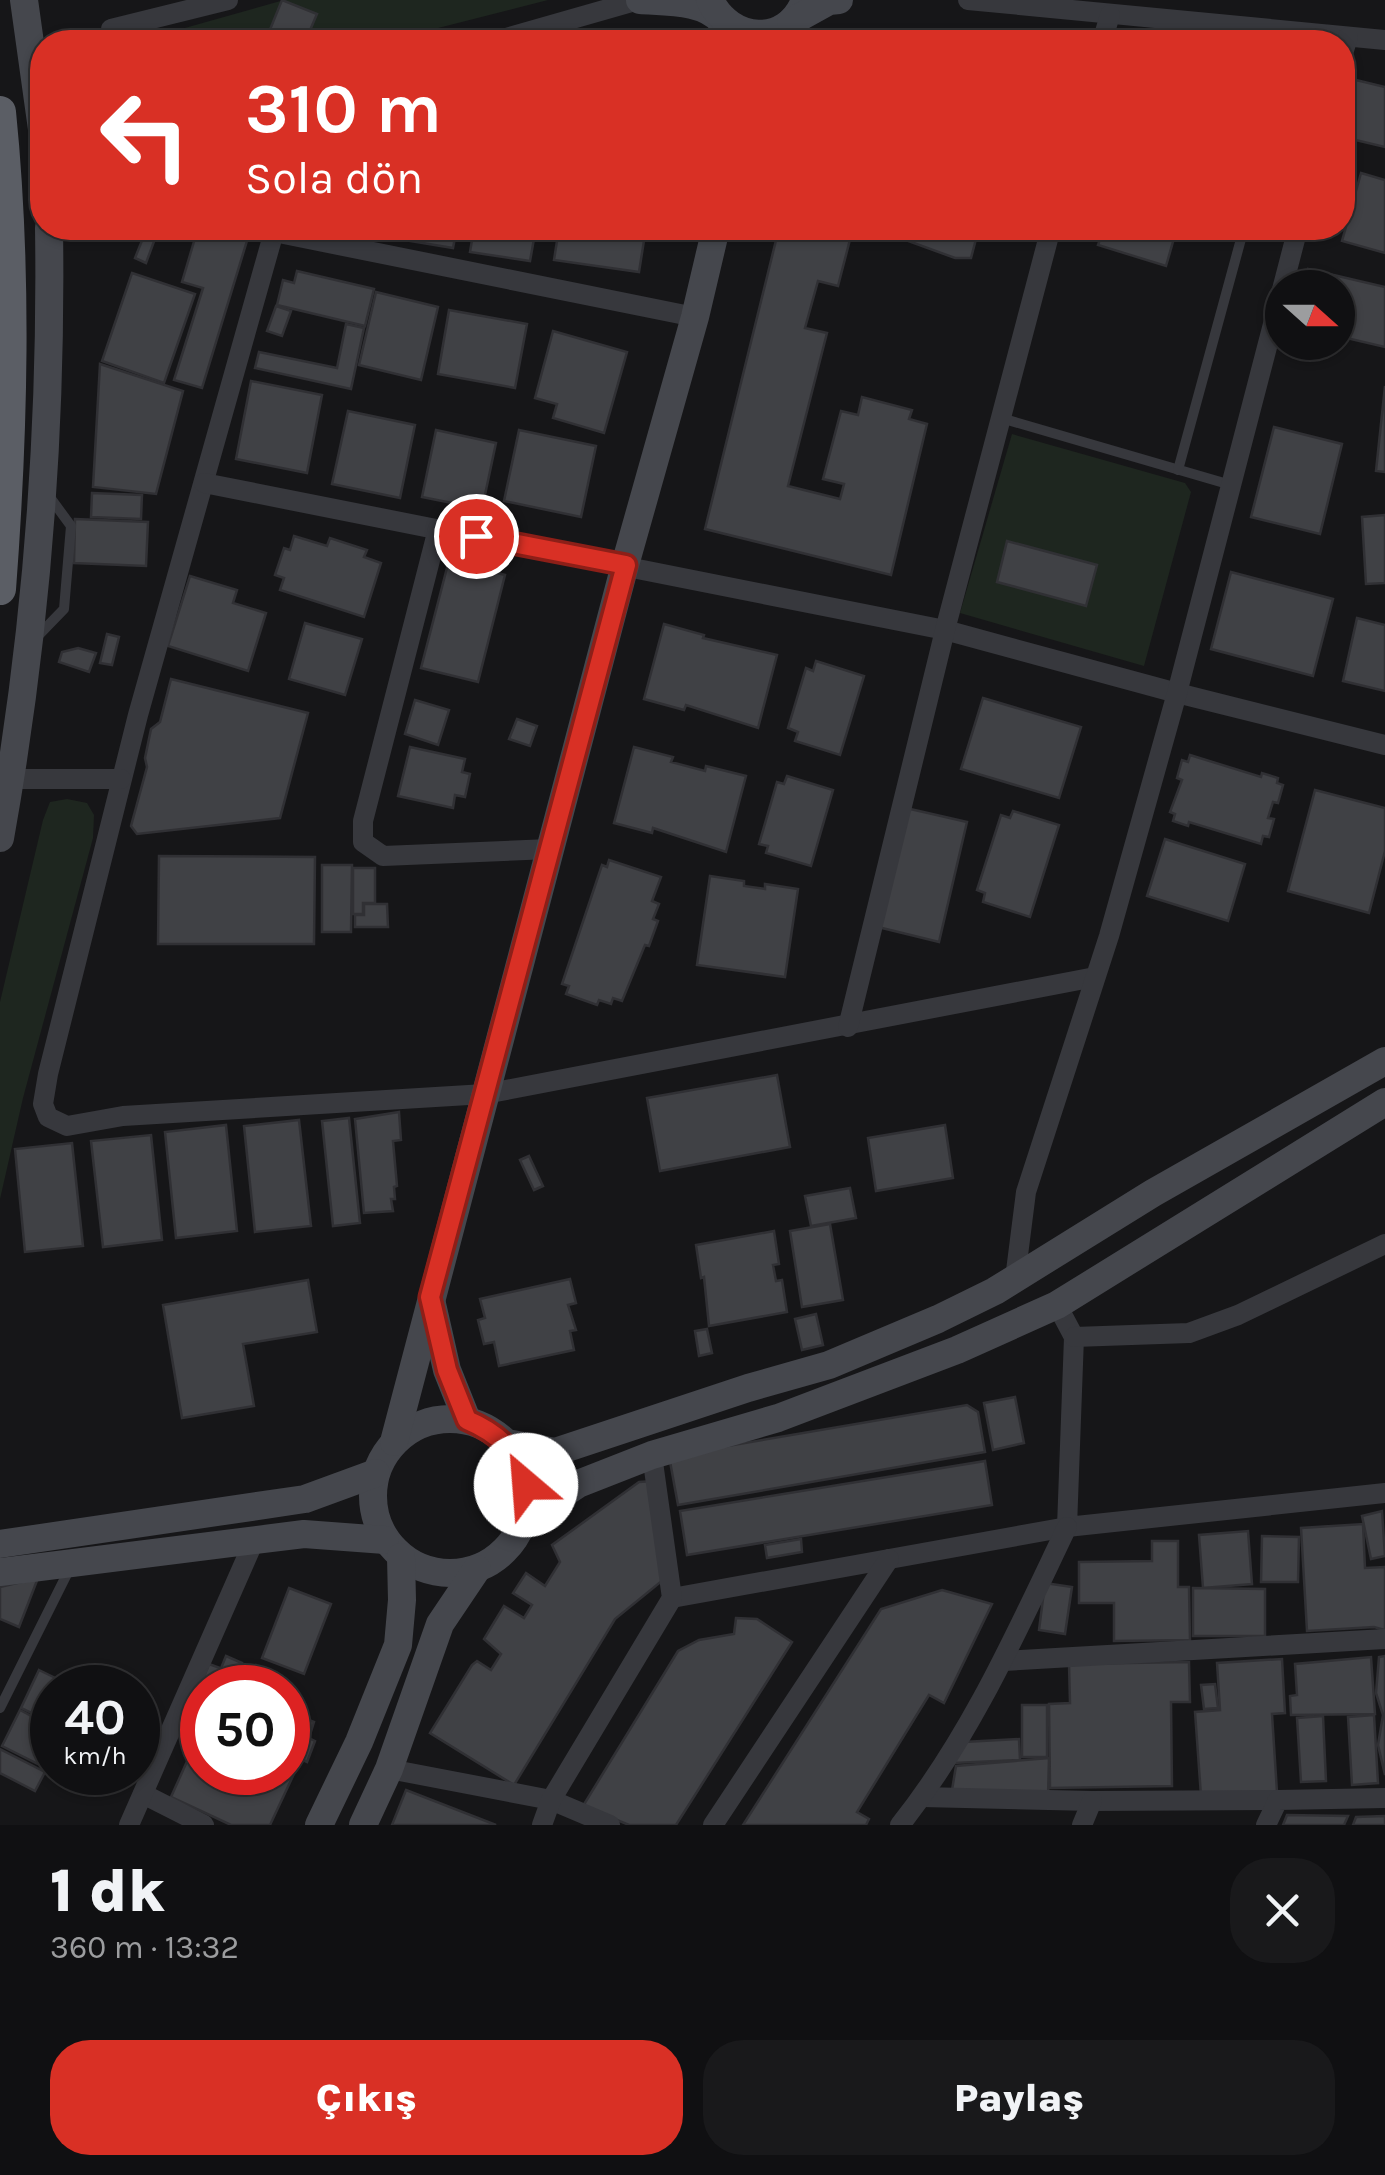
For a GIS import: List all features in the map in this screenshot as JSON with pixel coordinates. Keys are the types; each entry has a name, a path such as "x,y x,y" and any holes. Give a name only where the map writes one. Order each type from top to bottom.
{"highway":[{"path":"0,112 12,300 9,466 0,589"}],"main road":[{"path":"24,0 30,43"},
{"path":"640,0 713,7 728,25 738,30"},
{"path":"790,21 839,0"},
{"path":"713,7 727,30"},
{"path":"0,838 26,648 42,488 50,346 49,240"},
{"path":"319,1825 359,1742 398,1646 402,1600 393,1548 375,1518 372,1496 376,1472 394,1442 713,240"},
{"path":"507,1444 555,1452 829,1365 938,1320 1385,1062"},
{"path":"362,1825 389,1769 440,1624 477,1569 506,1550 524,1520 578,1484 652,1456 778,1418 957,1350 1057,1304 1385,1102"},
{"path":"430,1297 447,1370 467,1420"},
{"path":"394,1442 428,1422 467,1420 489,1429 507,1444 520,1463 526,1485 524,1520"},
{"path":"0,1544 305,1499 376,1472"},
{"path":"0,1572 304,1534 393,1548 420,1568 443,1574 477,1569"}],"street":[{"path":"111,29 228,0"},
{"path":"534,30 640,0"},
{"path":"968,0 1237,30"},
{"path":"1106,30 1110,15"},
{"path":"1355,45 1385,40"},
{"path":"271,240 122,779 48,1074 43,1104 48,1118 67,1126 123,1116 485,1094 1096,977"},
{"path":"322,240 695,317"},
{"path":"848,1027 945,630 1049,240"},
{"path":"1015,1278 1026,1192 1096,977 1177,693 1295,240"},
{"path":"204,483 945,630 1385,745"},
{"path":"438,529 363,821 364,842 383,856 550,849"},
{"path":"9,779 122,779"},
{"path":"1074,1337 1189,1332 1238,1316 1385,1244"},
{"path":"900,1825 922,1797 1003,1660 1067,1528 1074,1337 1057,1304"},
{"path":"542,1825 551,1800 672,1598 652,1456"},
{"path":"672,1598 1067,1528 1385,1493"},
{"path":"160,1755 254,1541"},
{"path":"714,1825 889,1559"},
{"path":"1003,1660 1385,1639"},
{"path":"389,1769 551,1800 610,1825"},
{"path":"129,1825 143,1795"},
{"path":"145,1795 204,1825"},
{"path":"922,1797 1092,1801 1385,1798"},
{"path":"1266,1825 1278,1800"},
{"path":"1082,1825 1092,1801"}],"lane":[{"path":"1178,470 1241,240"},
{"path":"1001,418 1230,485"},
{"path":"0,1708 73,1563"}],"shaded area":[{"path":"284,0 548,0 430,30 178,30"},
{"path":"1012,434 1185,483 1191,492 1144,666 960,613"},
{"path":"67,799 87,803 94,815 93,838 0,1199 0,1002 43,820 50,802"}],"building":[{"path":"282,0 317,14 310,30 270,30"},
{"path":"1356,80 1385,87 1385,147 1355,140"},
{"path":"1361,173 1385,180 1385,253 1342,241 1355,240 1355,194"},
{"path":"142,240 155,240 146,263 135,258"},
{"path":"194,240 247,240 202,388 174,380 203,288 182,282"},
{"path":"404,240 455,240 453,248"},
{"path":"472,240 534,240 530,261 470,252"},
{"path":"557,240 644,240 639,272 554,260"},
{"path":"776,240 850,240 838,286 818,281 805,328 827,333 788,486 840,499 844,484 823,479 841,411 858,415 862,397 912,410 909,419 927,424 891,575 705,529"},
{"path":"906,240 976,240 971,258 955,258"},
{"path":"1100,240 1174,240 1166,266 1098,245"},
{"path":"297,271 374,289 365,326 277,305 283,280 294,283"},
{"path":"132,273 195,294 164,383 102,361"},
{"path":"1355,280 1385,287 1385,347 1355,340"},
{"path":"376,292 438,307 421,380 359,365"},
{"path":"276,306 291,311 282,336 267,331"},
{"path":"449,310 527,324 515,388 438,374"},
{"path":"346,324 364,328 351,389 255,368 259,352 337,368"},
{"path":"553,331 627,352 604,433 553,418 557,404 535,398"},
{"path":"100,364 183,391 156,494 93,487"},
{"path":"251,381 322,395 307,473 236,459"},
{"path":"1385,386 1385,472 1376,471"},
{"path":"348,411 415,425 400,498 332,484"},
{"path":"1274,427 1342,444 1320,534 1251,517"},
{"path":"436,430 496,443 482,509 422,497"},
{"path":"519,430 596,446 581,517 504,501"},
{"path":"92,493 142,495 141,519 91,517"},
{"path":"1385,515 1385,583 1366,584 1362,517"},
{"path":"75,519 148,522 146,566 74,563"},
{"path":"294,536 327,546 330,538 367,550 364,557 381,563 364,617 280,590 284,578 275,575 284,548 290,550"},
{"path":"1007,541 1097,565 1086,606 997,582"},
{"path":"449,560 505,575 478,682 421,668"},
{"path":"1231,572 1333,599 1313,676 1211,649"},
{"path":"190,576 237,590 233,603 266,613 248,671 168,646"},
{"path":"1357,618 1385,625 1385,691 1343,681"},
{"path":"305,623 362,639 345,695 289,679"},
{"path":"664,624 704,635 703,638 777,655 758,728 686,705 684,710 644,699"},
{"path":"107,634 119,637 112,665 100,663"},
{"path":"78,648 96,653 89,672 59,662 62,652"},
{"path":"816,661 864,676 840,755 795,741 798,732 788,728 806,668 813,671"},
{"path":"171,679 308,713 280,818 137,834 131,826 147,767 151,729 160,722"},
{"path":"983,698 1081,727 1059,798 961,769"},
{"path":"415,700 449,710 438,745 405,734"},
{"path":"517,719 537,726 530,746 509,739"},
{"path":"410,747 465,759 462,772 470,774 465,797 455,795 453,808 398,796"},
{"path":"634,747 673,757 671,762 705,771 706,766 746,776 726,852 653,828 652,833 614,823"},
{"path":"1190,755 1261,777 1262,773 1278,778 1277,783 1283,785 1268,818 1274,819 1269,837 1263,836 1261,844 1189,822 1188,826 1173,821 1175,814 1170,812 1182,780 1177,778 1182,760 1188,762"},
{"path":"787,776 833,790 811,866 766,853 768,846 759,844 777,782 784,784"},
{"path":"1315,790 1385,808 1385,851 1369,913 1288,891"},
{"path":"906,808 967,822 939,942 878,927"},
{"path":"1013,811 1059,825 1030,917 983,902 985,893 977,890 1001,815 1010,818"},
{"path":"1165,839 1245,864 1228,921 1147,896"},
{"path":"159,856 315,857 314,944 158,944"},
{"path":"609,860 661,877 652,901 659,904 653,919 658,921 622,1001 613,998 611,1004 599,1000 597,1005 566,994 569,986 562,984 602,865 607,867"},
{"path":"322,865 352,865 351,932 322,932"},
{"path":"353,868 375,868 375,903 363,903 363,914 353,914"},
{"path":"710,876 744,881 744,886 765,889 765,884 798,889 785,977 697,965"},
{"path":"364,904 387,904 388,927 355,927 355,915 364,915"},
{"path":"777,1075 790,1147 660,1171 647,1098"},
{"path":"399,1112 401,1140 393,1141 397,1186 395,1199 391,1199 393,1211 364,1213 355,1119"},
{"path":"349,1118 360,1223 333,1226 322,1121"},
{"path":"299,1120 311,1226 255,1232 244,1126"},
{"path":"226,1125 237,1231 176,1238 165,1132"},
{"path":"945,1125 953,1178 876,1191 868,1138"},
{"path":"151,1135 162,1240 103,1247 91,1141"},
{"path":"72,1143 83,1246 25,1252 15,1149"},
{"path":"529,1156 543,1186 534,1190 520,1160"},
{"path":"850,1188 856,1218 811,1226 805,1196"},
{"path":"830,1224 843,1300 802,1307 790,1231"},
{"path":"774,1231 779,1264 773,1265 776,1281 782,1280 787,1312 709,1326 696,1245"},
{"path":"570,1279 576,1303 568,1305 576,1330 570,1331 574,1350 499,1366 494,1342 484,1344 478,1320 485,1318 480,1299"},
{"path":"308,1280 317,1332 243,1344 254,1406 182,1418 163,1305"},
{"path":"816,1314 823,1345 802,1350 795,1319"},
{"path":"707,1329 712,1353 699,1356 695,1331"},
{"path":"1015,1397 1024,1443 993,1450 984,1403"},
{"path":"967,1405 978,1412 985,1452 678,1505 669,1456"},
{"path":"985,1461 992,1505 687,1555 680,1511"},
{"path":"653,1481 663,1580 615,1619 514,1785 430,1733 472,1665 477,1661 491,1670 501,1654 484,1639 504,1606 524,1618 532,1605 513,1593 526,1573 545,1586 560,1562 552,1545 639,1482"},
{"path":"1382,1511 1385,1556 1371,1559 1362,1516"},
{"path":"1363,1524 1365,1568 1385,1567 1385,1630 1374,1627 1307,1631 1301,1528"},
{"path":"1248,1531 1252,1584 1203,1588 1199,1535"},
{"path":"1262,1536 1299,1537 1298,1582 1261,1582"},
{"path":"801,1539 802,1552 767,1558 765,1545"},
{"path":"1152,1541 1178,1541 1178,1587 1189,1587 1190,1640 1114,1641 1114,1603 1079,1603 1079,1562 1152,1561"},
{"path":"38,1578 19,1627 0,1619 0,1587"},
{"path":"1045,1583 1072,1587 1065,1634 1039,1630"},
{"path":"289,1588 331,1604 307,1665 280,1665 262,1658"},
{"path":"1193,1588 1265,1589 1265,1636 1193,1636"},
{"path":"942,1590 992,1604 944,1703 929,1695 857,1812 869,1819 866,1825 743,1825 881,1609"},
{"path":"736,1618 757,1619 792,1642 676,1825 629,1825 583,1806 678,1651 699,1640 734,1634"},
{"path":"226,1656 242,1663 241,1665 222,1665"},
{"path":"1385,1656 1385,1775 1378,1745 1383,1715 1376,1693 1379,1657"},
{"path":"1371,1657 1375,1714 1291,1715 1290,1696 1297,1695 1295,1664"},
{"path":"1282,1659 1285,1713 1272,1714 1277,1792 1201,1796 1195,1712 1220,1710 1217,1663"},
{"path":"1189,1662 1190,1702 1171,1702 1172,1786 1050,1788 1049,1704 1070,1703 1069,1664"},
{"path":"1215,1684 1218,1708 1204,1709 1201,1685"},
{"path":"30,1689 30,1712 21,1708"},
{"path":"1022,1705 1047,1705 1047,1757 1022,1757"},
{"path":"20,1710 30,1715 30,1760 2,1746"},
{"path":"1374,1715 1378,1783 1352,1785 1348,1717"},
{"path":"1323,1716 1326,1781 1301,1782 1297,1718"},
{"path":"1019,1739 1020,1760 954,1763 964,1742"},
{"path":"0,1749 30,1764 30,1788 0,1773"},
{"path":"1049,1758 1048,1798 951,1796 956,1766"},
{"path":"180,1777 180,1795 284,1795 270,1825 231,1825 171,1797"},
{"path":"406,1790 496,1825 392,1825"},
{"path":"1287,1815 1348,1816 1344,1825 1283,1825"},
{"path":"1385,1816 1385,1825 1353,1825 1356,1817"}],"route":[{"path":"476,536 626,565 430,1297 447,1370 467,1420 489,1429 507,1444 520,1463 526,1485"}]}
